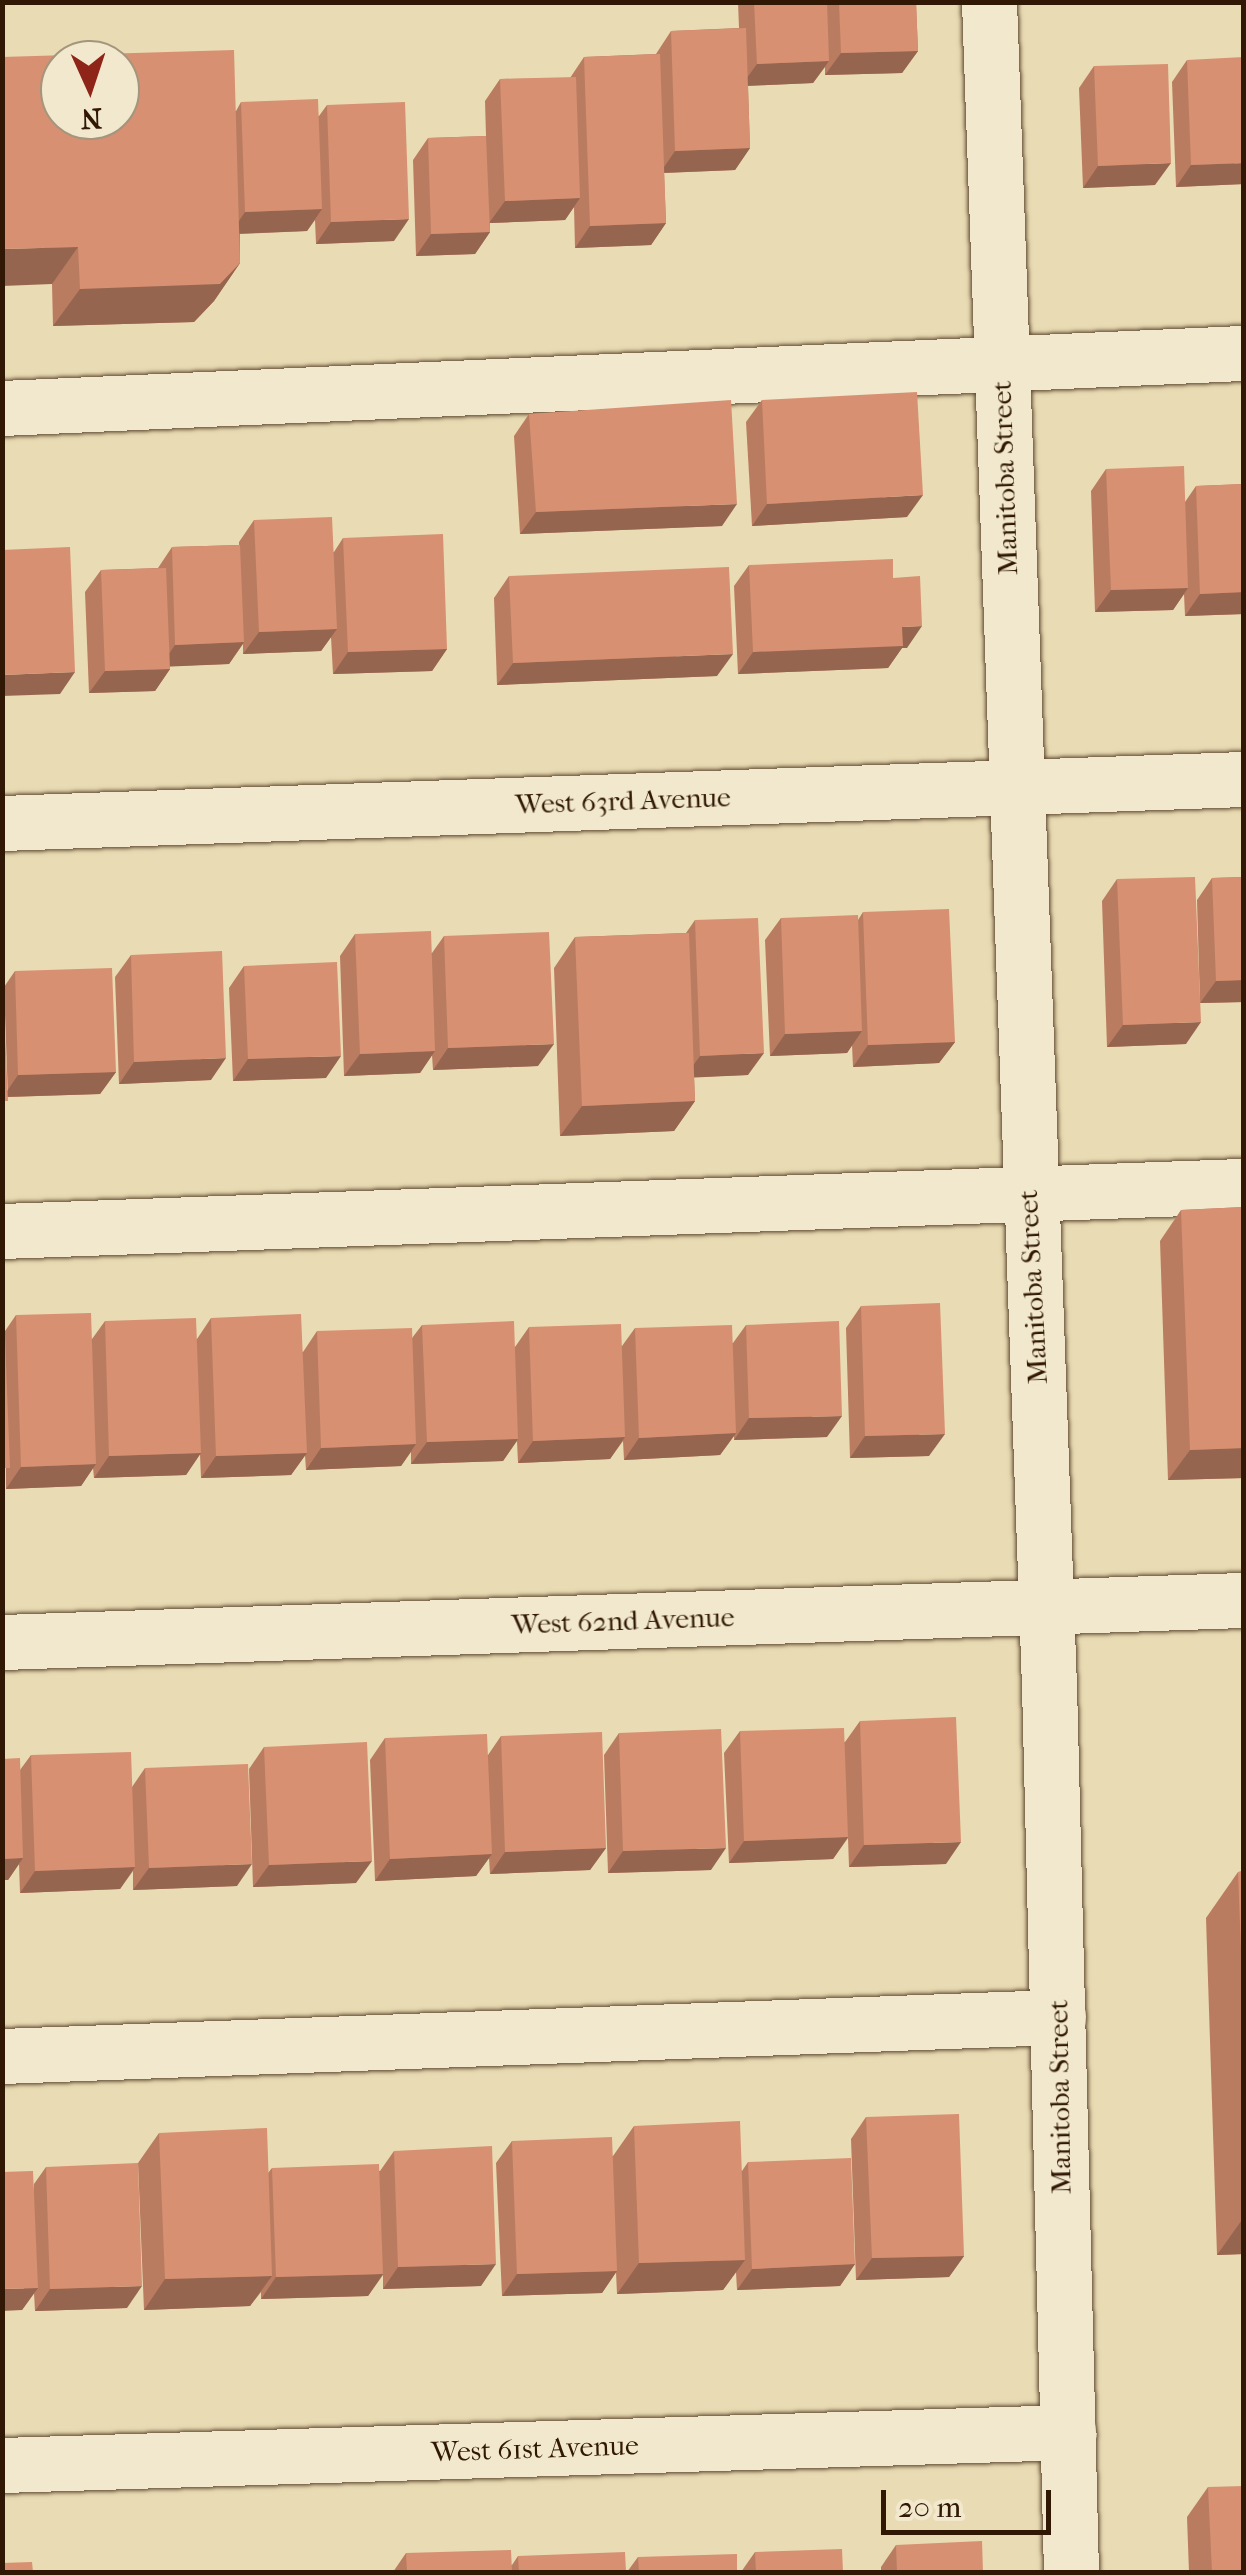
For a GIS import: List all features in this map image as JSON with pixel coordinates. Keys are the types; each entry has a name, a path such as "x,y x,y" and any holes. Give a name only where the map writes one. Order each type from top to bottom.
{"street":[{"name":"Manitoba Street","path":"989,2 1028,1194 1046,1606 1071,2572"},
{"path":"2,408 484,391 1001,362 1244,353"},
{"name":"West 63rd Avenue","path":"2,823 1244,779"},
{"path":"2,1230 1244,1186"},
{"name":"West 62nd Avenue","path":"2,1642 1244,1600"},
{"path":"2,2056 1058,2018"},
{"name":"West 61st Avenue","path":"2,2465 1068,2432"}],"building":[{"path":"754,2 827,2 829,61 757,64"},
{"path":"839,2 916,2 918,51 841,53"},
{"path":"746,28 750,148 675,151 671,31"},
{"path":"234,50 240,263 220,284 80,289 78,247 2,249 2,57 40,56 40,140 140,140 140,53"},
{"path":"660,54 666,223 590,226 584,57"},
{"path":"1244,57 1244,163 1191,165 1187,60"},
{"path":"1168,64 1171,163 1098,166 1094,66"},
{"path":"576,77 580,198 505,201 500,79"},
{"path":"318,99 322,209 245,212 241,102"},
{"path":"405,102 409,219 331,222 327,105"},
{"path":"486,136 490,232 431,234 428,138"},
{"path":"917,392 923,495 767,504 762,400"},
{"path":"731,400 737,504 536,512 529,414"},
{"path":"1184,466 1188,588 1111,590 1106,469"},
{"path":"1244,484 1244,592 1200,594 1196,486"},
{"path":"332,517 337,629 259,632 254,520"},
{"path":"443,534 447,649 348,652 343,538"},
{"path":"240,545 244,642 175,645 172,547"},
{"path":"70,547 75,672 2,675 2,550"},
{"path":"893,559 893,578 920,576 922,626 902,627 903,646 753,652 749,565"},
{"path":"729,567 733,654 513,663 509,576"},
{"path":"166,568 170,669 105,671 101,570"},
{"path":"1195,877 1201,1022 1123,1025 1117,879"},
{"path":"1244,877 1244,980 1216,981 1212,878"},
{"path":"949,909 955,1042 868,1045 863,912"},
{"path":"858,915 862,1031 785,1034 781,918"},
{"path":"758,918 764,1053 700,1056 695,920"},
{"path":"431,931 435,1051 360,1054 355,934"},
{"path":"549,932 554,1044 448,1048 444,936"},
{"path":"689,933 695,1101 582,1106 575,937"},
{"path":"222,951 226,1058 134,1062 131,955"},
{"path":"2,960 8,1101 2,1101"},
{"path":"337,962 341,1056 248,1059 244,966"},
{"path":"112,968 116,1072 18,1075 15,971"},
{"path":"1244,1207 1244,1448 1190,1450 1181,1210"},
{"path":"940,1303 945,1434 865,1436 861,1306"},
{"path":"4,1312 10,1468 2,1468"},
{"path":"91,1313 96,1464 21,1467 16,1315"},
{"path":"301,1314 307,1453 216,1456 211,1318"},
{"path":"196,1318 201,1453 109,1456 105,1321"},
{"path":"514,1321 518,1439 427,1442 422,1325"},
{"path":"839,1321 842,1416 749,1418 746,1325"},
{"path":"621,1324 625,1437 533,1441 529,1327"},
{"path":"732,1325 736,1433 639,1438 635,1328"},
{"path":"412,1328 416,1444 321,1448 317,1331"},
{"path":"956,1717 961,1842 864,1845 860,1721"},
{"path":"844,1728 848,1837 744,1841 740,1731"},
{"path":"721,1729 726,1848 623,1851 619,1733"},
{"path":"602,1732 606,1848 505,1852 501,1736"},
{"path":"487,1734 492,1854 390,1859 385,1738"},
{"path":"367,1742 372,1861 269,1865 264,1747"},
{"path":"131,1752 135,1867 35,1871 31,1755"},
{"path":"20,1758 23,1858 2,1859 2,1759"},
{"path":"248,1764 252,1864 149,1868 145,1768"},
{"path":"1244,1871 1244,2028 1238,1872"},
{"path":"959,2114 964,2256 872,2258 866,2117"},
{"path":"740,2121 745,2260 639,2263 634,2126"},
{"path":"267,2128 272,2276 165,2279 159,2133"},
{"path":"612,2137 617,2271 517,2274 512,2141"},
{"path":"492,2146 496,2264 398,2267 394,2151"},
{"path":"851,2158 855,2264 752,2269 748,2162"},
{"path":"138,2163 142,2286 50,2289 46,2167"},
{"path":"379,2164 383,2274 276,2277 272,2168"},
{"path":"33,2171 38,2288 2,2289 2,2172"},
{"path":"1244,2486 1244,2572 1212,2572 1208,2487"},
{"path":"982,2541 983,2572 897,2572 896,2545"},
{"path":"842,2549 843,2572 756,2572 755,2552"},
{"path":"511,2550 512,2572 407,2572 406,2553"},
{"path":"625,2552 626,2572 519,2572 518,2556"},
{"path":"737,2554 737,2572 639,2572 638,2557"},
{"path":"32,2562 33,2572 2,2572 2,2563"},
{"path":"126,2570 127,2572 59,2572"}]}
